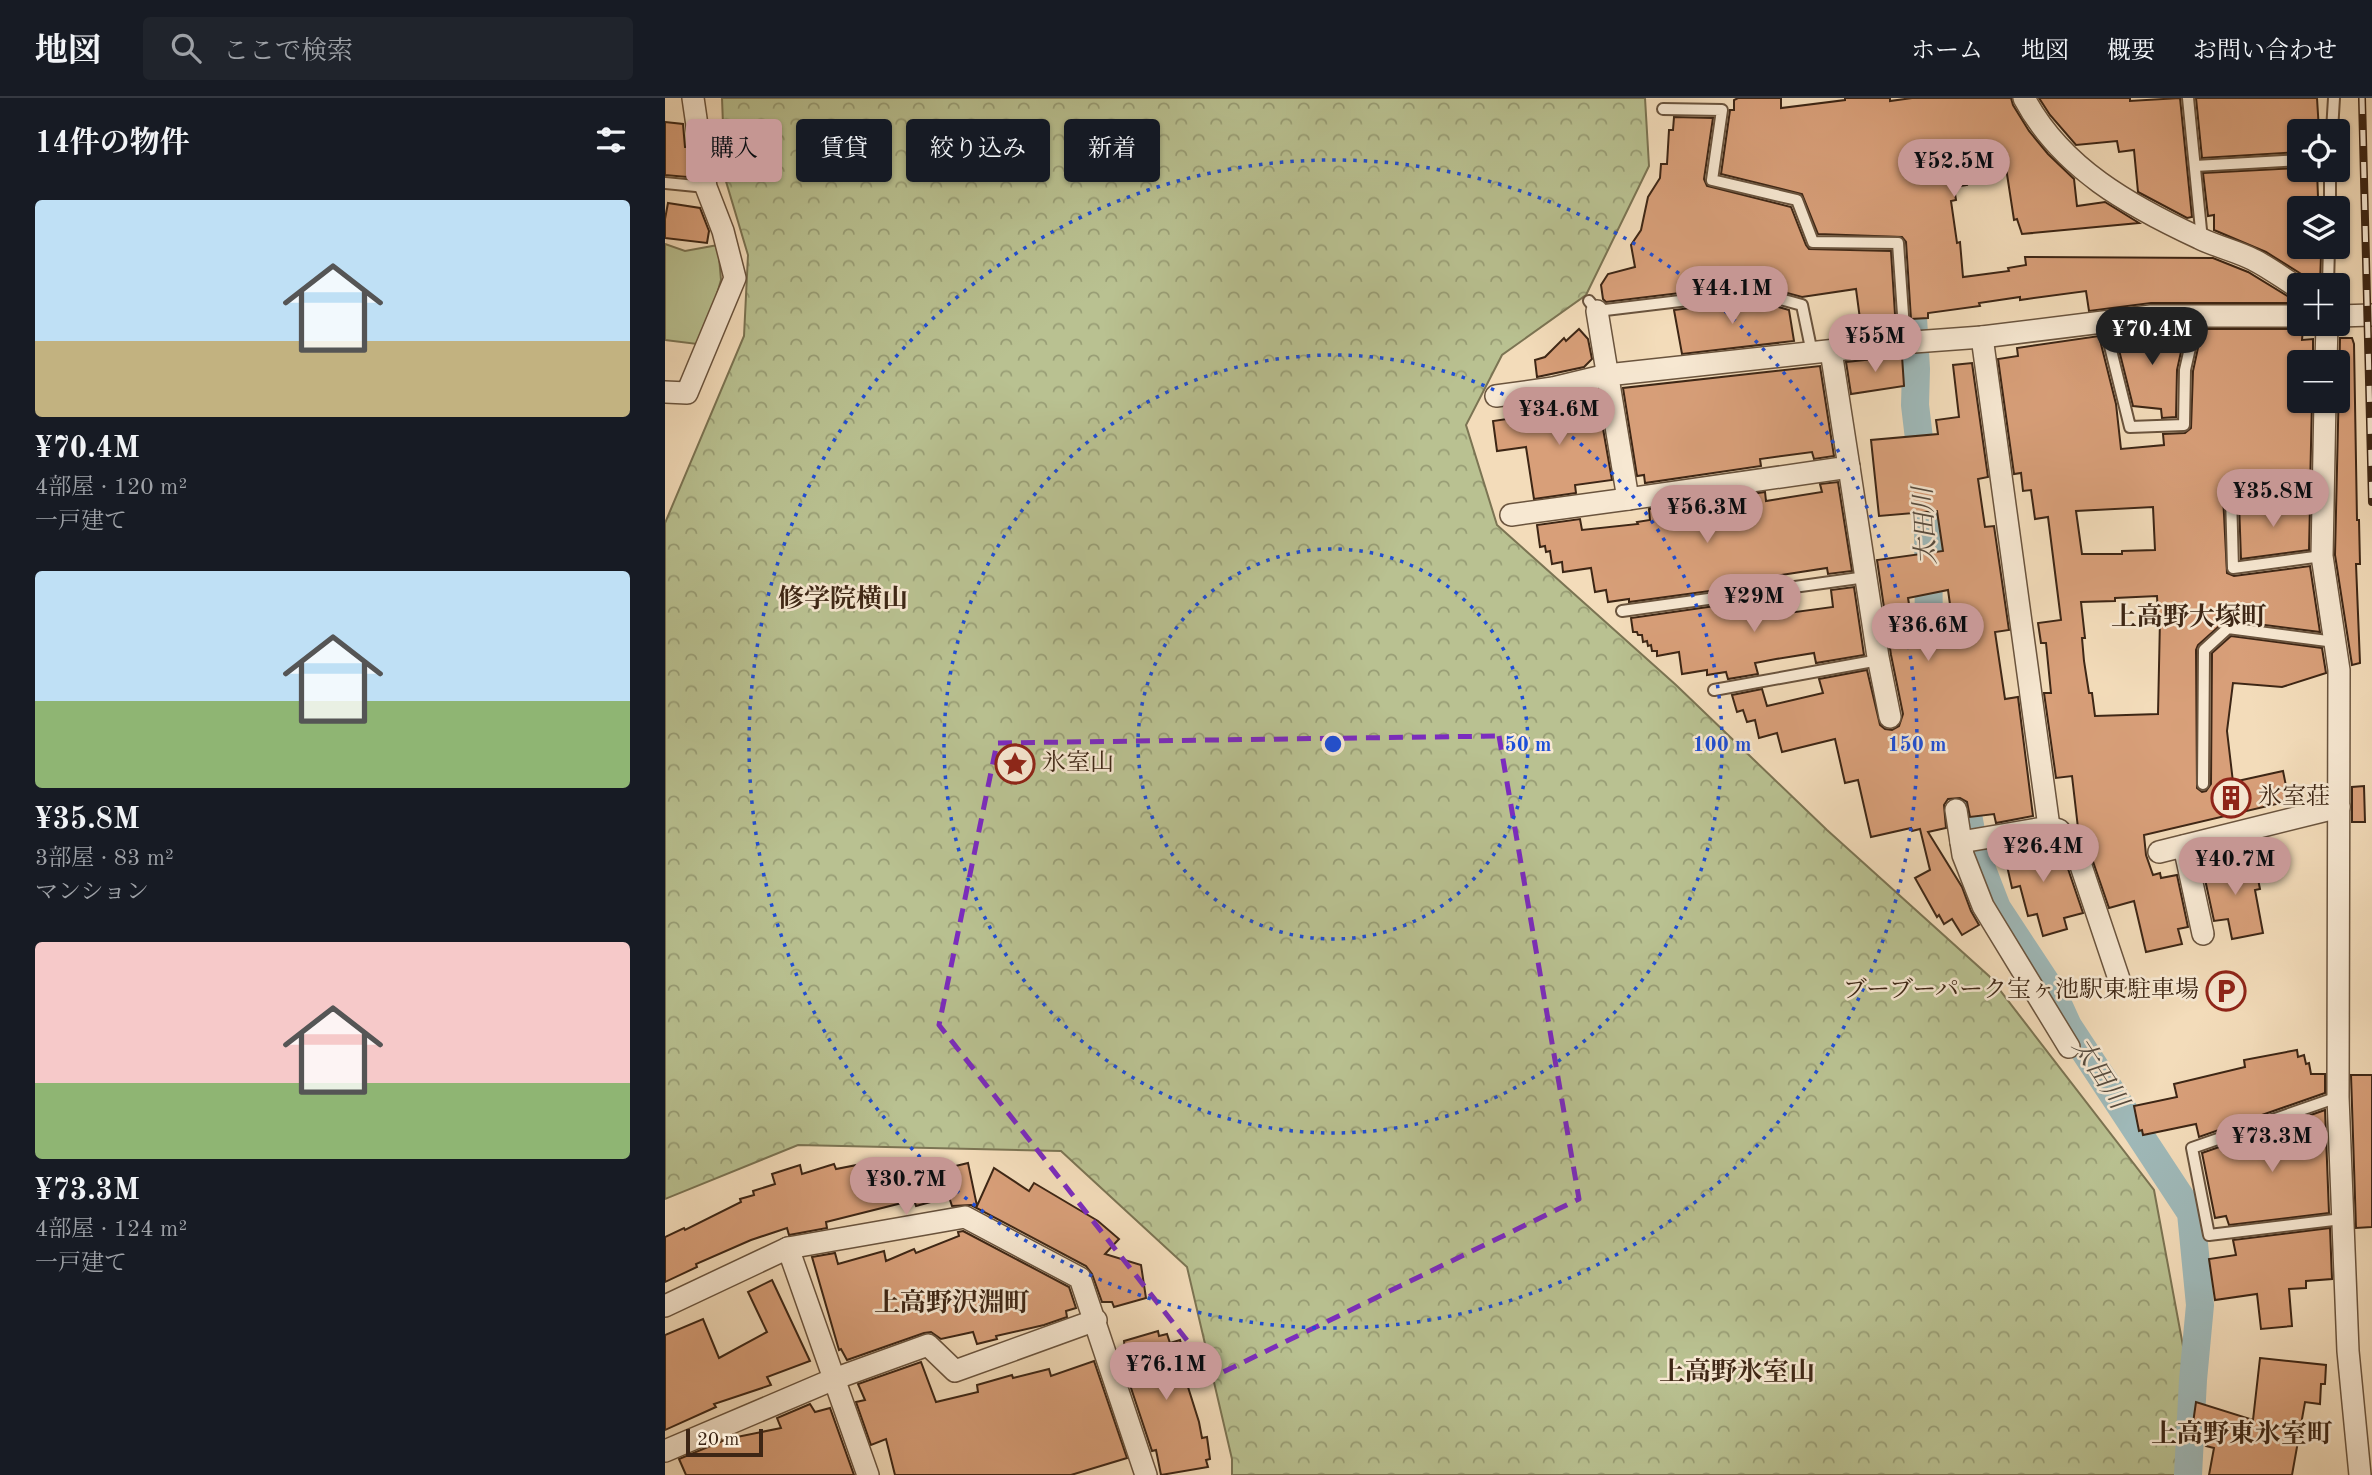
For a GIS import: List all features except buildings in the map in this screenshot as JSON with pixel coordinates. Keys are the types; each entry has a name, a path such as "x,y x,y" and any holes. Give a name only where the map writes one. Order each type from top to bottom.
{"street":[{"path":"665,392 687,393 735,278 723,231 706,187 693,98"},
{"path":"2024,98 2036,121 2067,158 2100,184 2202,240 2253,259 2287,280"},
{"path":"1593,306 1608,375 1628,499"},
{"path":"2350,316 2372,315"},
{"path":"1496,396 1553,388 1608,375 1982,337 2151,316 2287,316"},
{"path":"1982,337 2049,827"},
{"path":"1821,352 1849,467 1890,717"},
{"path":"2325,413 2322,556 2339,670 2338,1097 2342,1219 2348,1351 2360,1475"},
{"path":"1511,515 1849,467"},
{"path":"2159,852 2339,807"},
{"path":"1956,810 1963,855 1983,906 2069,1047"},
{"path":"1961,842 2049,827 2059,831 2077,854 2119,979"},
{"path":"2184,846 2203,934"},
{"path":"665,1306 788,1248 965,1217 1080,1278 1146,1475"},
{"path":"788,1248 868,1475"},
{"path":"665,1451 834,1379 928,1345 955,1371 1096,1320"}],"lane":[{"path":"2188,98 2202,240"},
{"path":"2333,119 2334,98"},
{"path":"1663,109 1722,110 1712,180 1797,200 1813,242 1898,243 1905,343"},
{"path":"2195,166 2287,161"},
{"path":"665,183 706,187"},
{"path":"1593,306 1755,292 1802,304 1821,352"},
{"path":"2104,322 2130,427 2184,425 2185,370 2197,317"},
{"path":"2322,498 2231,495 2233,568 2322,556"},
{"path":"1622,611 1866,577"},
{"path":"2203,784 2204,650 2228,628 2335,642"},
{"path":"1714,690 1879,660"},
{"path":"2338,1097 2192,1148 2209,1235 2342,1219"}],"highlighted area":[{"path":"1499,736 1579,1199 1215,1376 939,1025 997,743"}],"green space":[{"path":"722,98 1645,98 1649,166 1586,295 1502,355 1466,425 1497,525 1676,685 1827,830 1989,976 2154,1190 2186,1362 2187,1475 1232,1475 1232,1459 1187,1267 1061,1151 798,1145 665,1199 665,523 744,336 748,255 726,182 782,182 782,119 723,119"},
{"path":"665,244 685,251 718,245 721,280 711,315 697,344 665,340"}],"waterway":[{"name":"太田川","path":"1911,283 1916,369 1915,405 1928,514 1929,646 1933,675"},
{"name":"太田川","path":"1958,764 1975,851 1997,908 2053,993 2068,1026 2191,1213 2200,1305 2188,1475"}],"railway":[{"path":"2362,98 2372,502"}],"place":[{"name":"氷室山","path":"1015,764"},
{"name":"氷室荘","path":"2231,798"},
{"name":"ブーブーパーク宝ヶ池駅東駐車場","path":"2226,991"}],"district":[{"name":"修学院横山","path":"843,600"},
{"name":"上高野大塚町","path":"2189,618"},
{"name":"上高野沢淵町","path":"952,1304"},
{"name":"上高野氷室山","path":"1737,1373"},
{"name":"上高野東氷室町","path":"2242,1435"}]}
